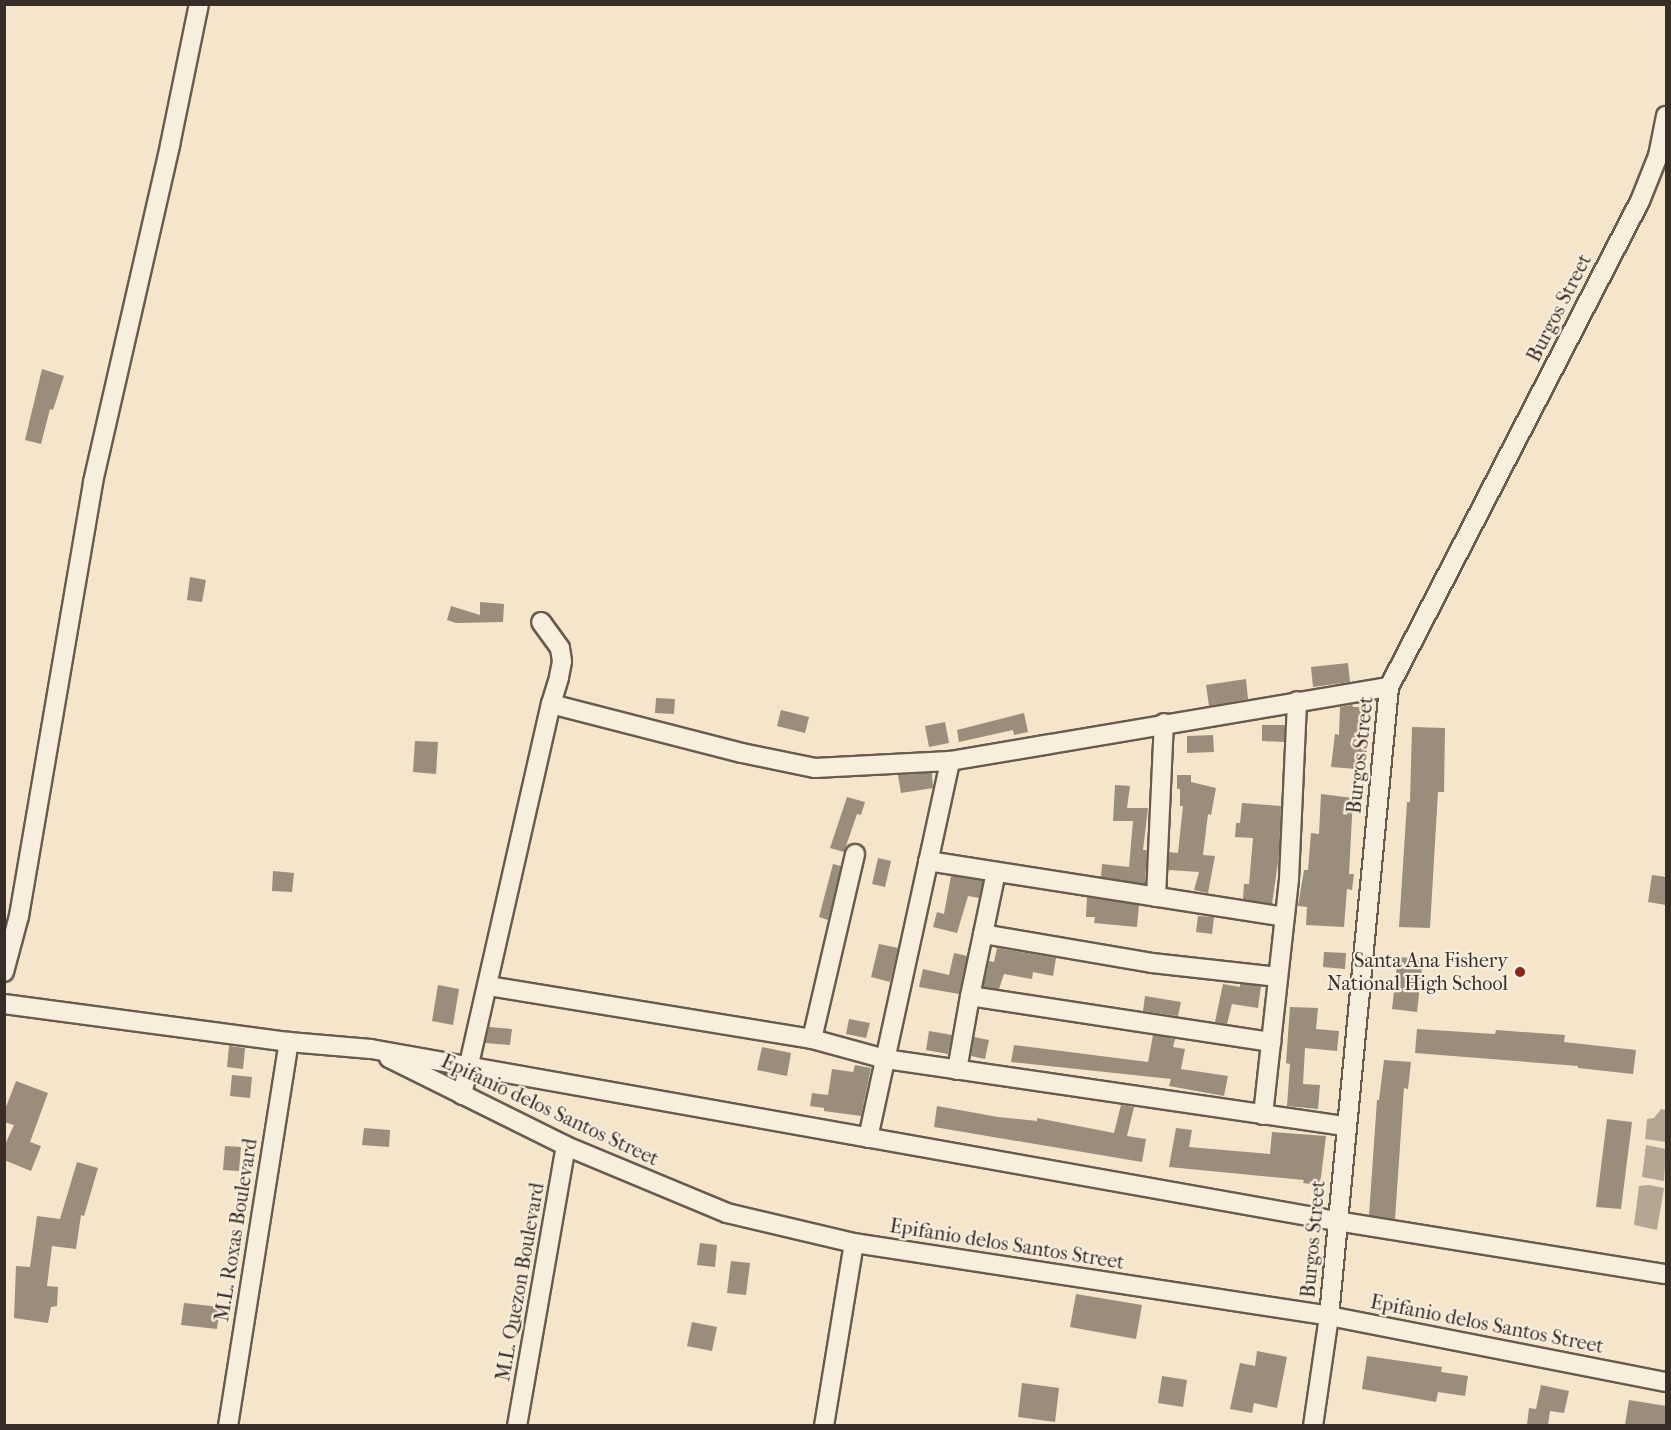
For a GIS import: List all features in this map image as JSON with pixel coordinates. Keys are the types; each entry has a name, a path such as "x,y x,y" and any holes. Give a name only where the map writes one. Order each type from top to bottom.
{"street":[{"path":"4,972 19,916 93,482 200,4"},
{"name":"Burgos Street","path":"1313,1425 1329,1316 1389,687 1640,201 1659,156 1666,116"},
{"path":"462,1095 489,986 562,661 555,639 541,622"},
{"path":"551,704 742,753 815,768 950,761 1164,723 1389,687"},
{"path":"1263,1115 1289,879 1297,701"},
{"path":"1156,897 1164,723"},
{"path":"867,1138 950,761"},
{"path":"812,1039 855,854"},
{"path":"928,861 1285,917"},
{"path":"957,1070 996,872"},
{"path":"983,934 1152,963 1278,977"},
{"path":"489,986 812,1039 885,1059 1346,1126"},
{"path":"970,996 1272,1042"},
{"path":"4,1004 289,1042 371,1049 1337,1221 1666,1274"},
{"name":"M.L. Roxas Boulevard","path":"228,1425 289,1042"},
{"name":"Epifanio delos Santos Street","path":"371,1049 566,1146 727,1213 854,1243 1329,1316 1666,1382"},
{"name":"M.L. Quezon Boulevard","path":"517,1425 566,1146"},
{"path":"824,1425 854,1243"}],"shaded area":[{"path":"1661,1109 1666,1110 1666,1142 1645,1139 1647,1119 1654,1118"},
{"path":"1646,1145 1666,1149 1664,1181 1642,1177"},
{"path":"1639,1186 1664,1188 1657,1230 1634,1225"}],"building":[{"path":"42,369 64,376 53,410 50,409 41,444 25,440"},
{"path":"190,577 206,580 202,602 187,600"},
{"path":"480,602 504,604 503,622 456,623 447,620 451,606 480,615"},
{"path":"1348,663 1350,682 1313,687 1311,667"},
{"path":"1246,679 1248,699 1209,706 1206,685"},
{"path":"656,698 675,699 674,714 655,713"},
{"path":"1352,705 1353,707 1364,707 1362,737 1368,737 1367,752 1358,752 1357,769 1331,767 1335,734 1339,735 1340,707"},
{"path":"781,710 809,717 805,733 777,726"},
{"path":"1024,713 1028,732 1014,735 1013,730 959,742 957,730"},
{"path":"945,722 949,743 929,747 925,726"},
{"path":"1262,725 1285,725 1284,742 1262,741"},
{"path":"1412,727 1445,728 1444,792 1438,792 1430,928 1399,927 1407,802 1410,802"},
{"path":"1213,735 1214,752 1187,753 1187,736"},
{"path":"415,741 438,742 436,774 413,772"},
{"path":"932,773 933,788 901,793 898,775"},
{"path":"1177,775 1191,775 1191,782 1216,788 1211,815 1208,814 1203,855 1215,856 1208,893 1194,890 1199,872 1169,870 1169,852 1178,853 1183,806 1180,806"},
{"path":"1115,785 1130,786 1127,808 1148,808 1143,850 1147,850 1145,884 1101,877 1102,864 1129,867 1133,821 1113,821"},
{"path":"1321,794 1353,798 1349,874 1354,874 1352,890 1347,889 1344,927 1306,925 1307,907 1298,906 1304,870 1308,870 1311,833 1319,834"},
{"path":"847,797 865,802 861,815 857,814 844,852 830,848"},
{"path":"1242,803 1281,806 1279,855 1272,904 1243,899 1244,884 1249,884 1253,838 1235,837 1236,823 1240,823"},
{"path":"878,858 891,861 885,887 872,884"},
{"path":"833,864 841,866 828,920 819,917"},
{"path":"273,871 294,873 292,892 272,891"},
{"path":"1652,875 1666,877 1666,905 1648,902"},
{"path":"951,876 983,881 979,898 968,896 957,933 933,927 937,912 944,914"},
{"path":"1087,897 1139,905 1137,927 1094,923 1095,917 1086,917"},
{"path":"1198,916 1214,917 1212,934 1196,932"},
{"path":"879,944 898,948 890,982 871,977"},
{"path":"997,948 1056,958 1053,976 1033,972 1032,979 1004,974 999,989 983,987 989,961 994,962"},
{"path":"1324,952 1346,953 1345,969 1323,967"},
{"path":"954,953 967,956 959,994 919,987 923,969 949,975"},
{"path":"1398,957 1423,959 1417,1012 1392,1009"},
{"path":"1223,984 1240,987 1240,984 1261,986 1258,1008 1232,1004 1227,1024 1215,1022"},
{"path":"438,985 459,989 453,1025 432,1021"},
{"path":"1145,996 1181,1002 1178,1016 1143,1011"},
{"path":"1290,1007 1318,1008 1316,1029 1339,1031 1337,1051 1305,1048 1303,1084 1320,1085 1318,1109 1287,1106 1290,1064 1286,1063"},
{"path":"849,1019 870,1023 866,1038 846,1034"},
{"path":"489,1027 512,1029 510,1045 485,1043"},
{"path":"1417,1029 1495,1034 1496,1030 1565,1035 1564,1042 1636,1050 1633,1074 1578,1068 1578,1066 1415,1053"},
{"path":"929,1031 952,1035 948,1054 926,1050"},
{"path":"1153,1035 1175,1039 1173,1047 1185,1049 1181,1069 1228,1076 1224,1096 1169,1086 1171,1079 1011,1062 1014,1045 1148,1062"},
{"path":"974,1037 989,1040 985,1059 971,1056"},
{"path":"229,1046 245,1048 243,1069 227,1067"},
{"path":"762,1047 791,1053 787,1076 757,1070"},
{"path":"1384,1060 1411,1062 1408,1089 1404,1088 1395,1219 1369,1215 1377,1100 1379,1100"},
{"path":"855,1065 871,1068 861,1116 824,1111 824,1108 810,1106 812,1093 828,1095 832,1069 853,1072"},
{"path":"232,1075 252,1077 250,1098 230,1096"},
{"path":"16,1081 48,1093 30,1142 41,1146 31,1171 4,1160 4,1147 14,1125 4,1122 4,1112"},
{"path":"1121,1105 1134,1107 1127,1136 1146,1139 1142,1162 934,1127 937,1106 998,1117 1037,1121 1037,1118 1114,1133"},
{"path":"1607,1119 1632,1122 1621,1209 1596,1207"},
{"path":"364,1128 390,1130 389,1147 362,1145"},
{"path":"1176,1128 1192,1130 1189,1147 1270,1154 1272,1132 1326,1136 1320,1185 1303,1183 1304,1180 1169,1167"},
{"path":"225,1146 241,1147 239,1171 223,1170"},
{"path":"77,1162 98,1168 84,1216 81,1215 76,1249 52,1246 47,1286 58,1287 57,1306 51,1307 48,1323 14,1318 16,1266 30,1267 37,1216 60,1219"},
{"path":"700,1243 717,1245 715,1267 697,1265"},
{"path":"731,1261 750,1263 746,1295 727,1293"},
{"path":"1076,1294 1142,1305 1136,1339 1070,1327"},
{"path":"184,1303 220,1307 217,1329 181,1325"},
{"path":"692,1322 717,1327 712,1351 687,1346"},
{"path":"1257,1351 1287,1357 1277,1408 1254,1403 1252,1413 1230,1409 1240,1363 1255,1366"},
{"path":"1367,1356 1442,1367 1441,1372 1468,1376 1465,1396 1438,1392 1436,1402 1362,1389"},
{"path":"1162,1376 1187,1380 1183,1407 1158,1403"},
{"path":"1022,1383 1059,1388 1055,1422 1018,1417"},
{"path":"1541,1385 1569,1391 1564,1413 1550,1411 1548,1425 1527,1425 1529,1408 1536,1409"},
{"path":"1629,1400 1666,1406 1666,1425 1625,1425"}],"place":[{"name":"Santa Ana Fishery National High School","path":"1520,972"}]}
